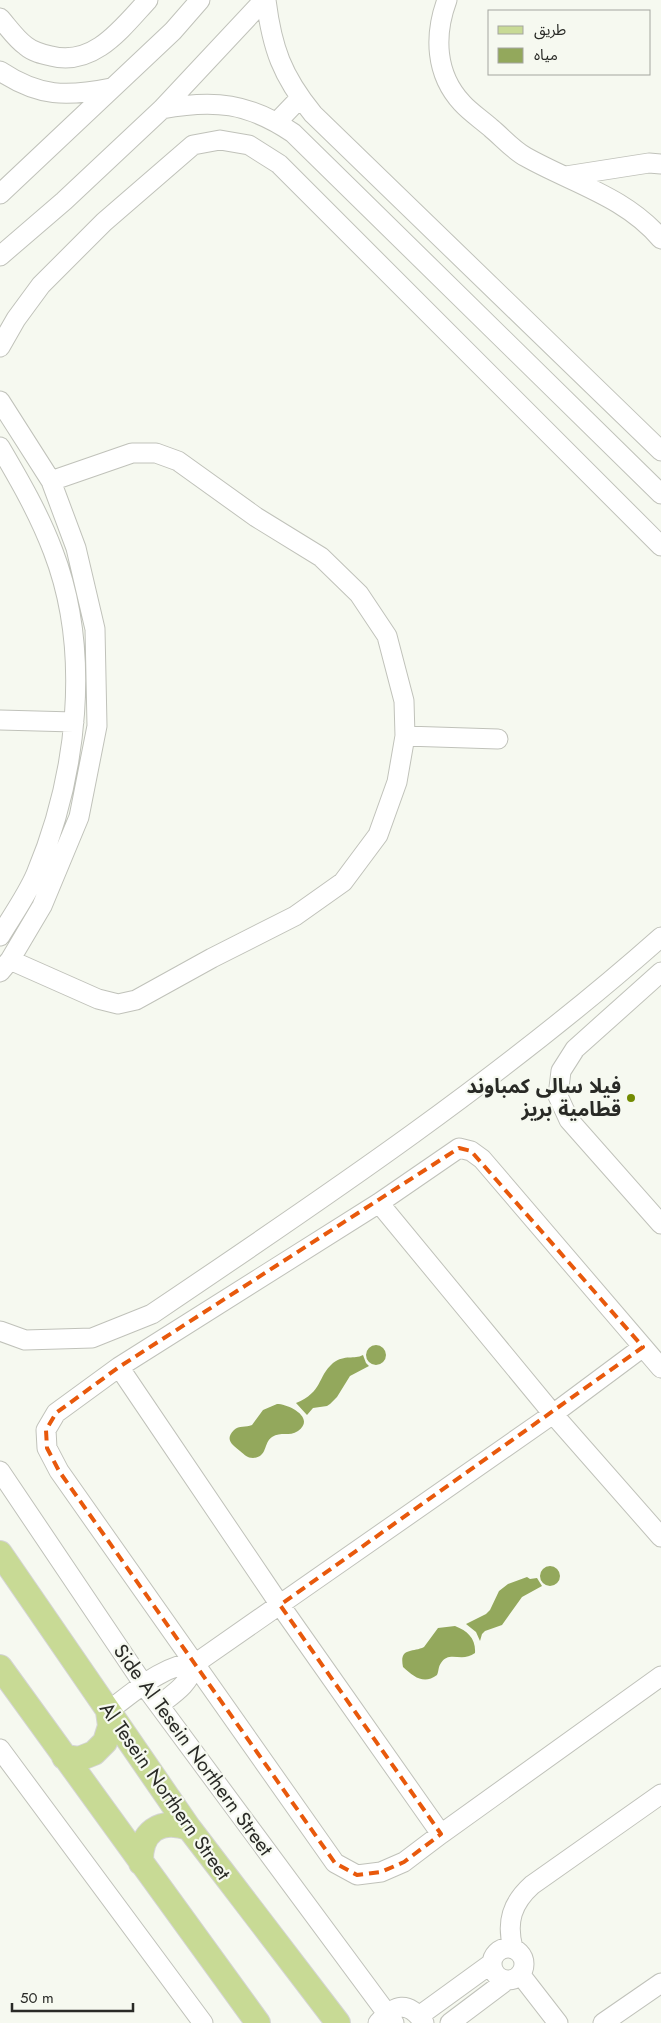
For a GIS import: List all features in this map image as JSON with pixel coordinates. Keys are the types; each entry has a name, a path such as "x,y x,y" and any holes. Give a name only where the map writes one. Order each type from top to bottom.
{"main road":[{"name":"Al Tesein Northern Street","path":"0,1553 189,1828 338,2023"},
{"path":"0,1668 258,2023"},
{"path":"64,1757 79,1759 94,1753 105,1742 110,1726 108,1711"},
{"path":"141,1863 141,1851 145,1839 154,1830 165,1824 177,1824 189,1828"}],"street":[{"path":"0,18 26,47 48,56 71,57 87,54 114,38 148,0"},
{"path":"0,194 172,31 200,0"},
{"path":"265,0 270,34 282,67 300,98 312,114 661,451"},
{"path":"0,256 64,201 162,109 265,0"},
{"path":"446,0 438,27 439,54 446,80 462,103 524,155 589,186 624,206 661,239"},
{"path":"0,71 16,82 47,93 80,95 112,88"},
{"path":"277,122 300,98"},
{"path":"162,109 191,103 221,104 250,110 277,122 293,134 661,494"},
{"path":"0,347 16,319 40,285 104,222 193,145 220,140 249,145 279,164 661,546"},
{"path":"566,176 648,163 661,164"},
{"path":"0,401 51,481 76,548 95,630 97,726 79,817 42,906 5,966 98,999 118,1004 136,1000 212,958 296,916 343,882 378,835 397,782 405,736 404,701 387,636 359,594 321,557 256,517 178,462 156,453 132,453 51,481"},
{"path":"0,447 30,496 54,553 69,604 76,674 74,722 61,803 36,875 0,936"},
{"path":"0,720 74,722"},
{"path":"405,736 498,739"},
{"path":"0,1331 25,1340 92,1338 152,1314 477,1088 661,937"},
{"path":"661,972 575,1049 561,1071 558,1096 569,1120 661,1224"},
{"path":"661,1368 482,1159 471,1151 459,1148 379,1203 119,1367 56,1413 46,1430 47,1448 59,1471 336,1863 357,1875 381,1872 404,1862 661,1676"},
{"path":"379,1203 553,1414 661,1537"},
{"path":"108,1711 171,1667 180,1664 196,1663 280,1606 553,1414 643,1347"},
{"path":"119,1367 280,1606 441,1834"},
{"name":"Side Al Tesein Northern Street","path":"0,1471 158,1705 386,2020"},
{"path":"158,1705 184,1686 190,1679 196,1663"},
{"path":"0,1749 203,2023"},
{"path":"513,1948 510,1920 514,1906 522,1894 661,1794"},
{"path":"386,2020 401,2007 416,2011 421,2020 492,1963 496,1952 501,1949 513,1948 520,1952 524,1967 514,1977 450,2023"},
{"path":"492,1963 496,1975 514,1977 558,2023"},
{"path":"603,2023 661,1983"}],"highlighted area":[{"path":"459,1148 471,1151 643,1347 280,1605 441,1834 404,1862 381,1872 357,1875 335,1863 59,1471 47,1448 46,1430 56,1413 119,1367 447,1155"}],"water":[{"path":"376,1345 383,1348 386,1355 383,1362 376,1365 369,1362 366,1355 369,1348"},
{"path":"363,1355 369,1366 350,1376 337,1397 330,1404 313,1408 307,1415 296,1403 311,1394 328,1368 337,1360"},
{"path":"277,1404 288,1406 299,1413 304,1421 303,1426 295,1433 275,1435 269,1440 261,1455 253,1458 248,1457 231,1442 231,1434 238,1428 252,1425 263,1410"},
{"path":"550,1566 557,1569 560,1576 557,1583 550,1586 543,1583 540,1576 543,1569"},
{"path":"527,1577 530,1579 537,1578 542,1586 522,1597 502,1625 485,1631 480,1641 476,1632 466,1624 486,1614 490,1610 499,1591 508,1584"},
{"path":"455,1626 464,1630 473,1640 475,1653 465,1657 448,1657 444,1659 437,1675 423,1680 415,1677 403,1667 402,1661 405,1653 424,1647 438,1628"}],"place":[{"name":"فيلا سالى كمباوند قطامية بريز","path":"631,1098"}]}
